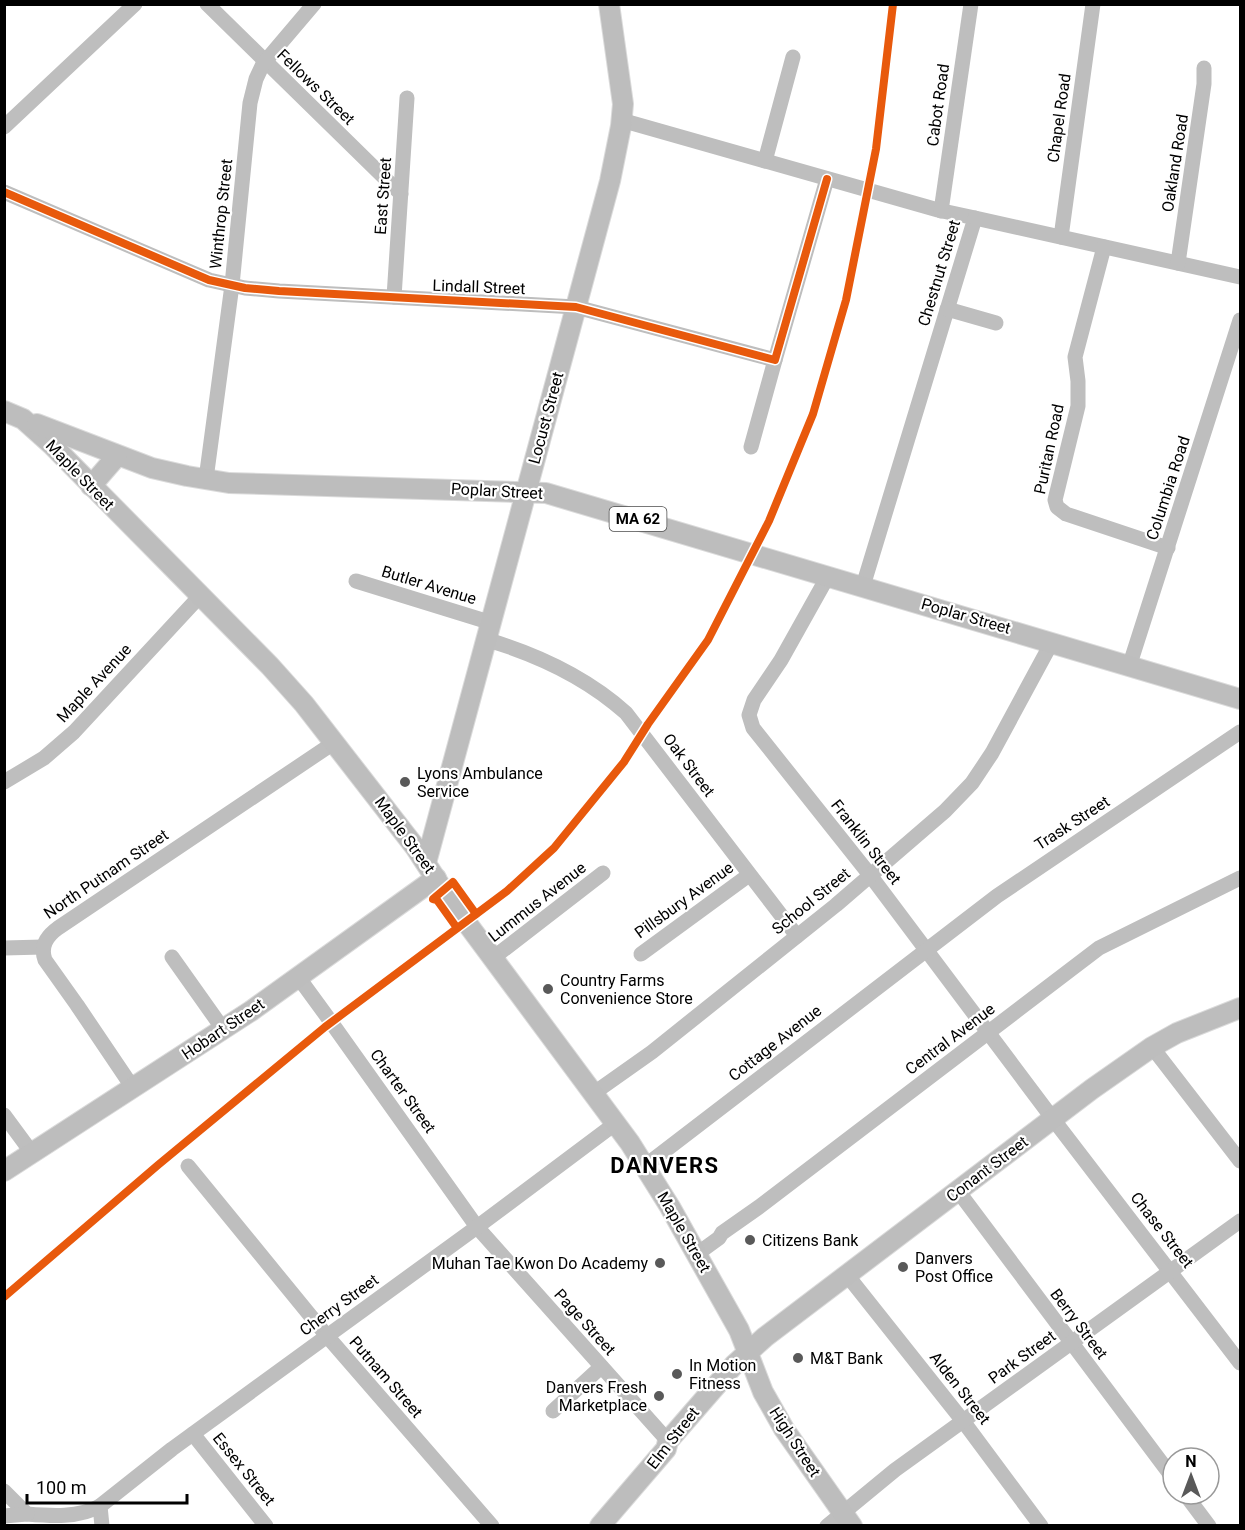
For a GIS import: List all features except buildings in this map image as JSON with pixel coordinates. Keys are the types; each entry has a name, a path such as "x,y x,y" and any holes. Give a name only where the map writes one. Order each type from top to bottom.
{"main road":[{"name":"Locust Street","path":"431,871 490,632 610,181 621,120 622,90 609,4"},
{"name":"Maple Street","path":"4,411 23,419 52,445 270,666 334,742 616,1123 645,1166 697,1254 739,1330 748,1353"},
{"name":"Poplar Street","path":"23,419 152,468 206,479 240,483 546,493 1240,699"},
{"path":"92,486 117,456"},
{"name":"Hobart Street","path":"4,1171 296,979 431,871"},
{"name":"Conant Street","path":"748,1353 765,1337 1152,1047 1177,1033 1240,1008"},
{"name":"Elm Street","path":"600,1526 666,1449 668,1441 734,1365 748,1353"},
{"name":"High Street","path":"748,1353 763,1392 784,1429 847,1519"}],"street":[{"path":"4,127 135,4"},
{"name":"Fellows Street","path":"207,4 401,194"},
{"name":"Winthrop Street","path":"206,479 232,285 250,103 256,79 265,61 314,4"},
{"name":"Cabot Road","path":"941,211 971,4"},
{"name":"Chapel Road","path":"1061,237 1093,4"},
{"path":"765,161 793,57"},
{"name":"Oakland Road","path":"1178,263 1204,84 1204,68"},
{"name":"East Street","path":"394,297 407,98"},
{"name":"Chestnut Street","path":"621,120 941,211 975,218 863,586"},
{"path":"751,447 827,179"},
{"name":"Lindall Street","path":"4,192 209,280 279,291 576,307 776,360"},
{"path":"975,218 1240,277"},
{"name":"Puritan Road","path":"1104,247 1075,357 1078,406 1055,500 1057,507 1066,514 1168,548"},
{"path":"947,309 996,323"},
{"name":"Columbia Road","path":"1129,667 1240,320"},
{"name":"Franklin Street","path":"828,576 781,660 754,700 749,716 750,721 753,728 870,875 1053,1119"},
{"name":"Butler Avenue","path":"356,581 490,632"},
{"name":"Maple Avenue","path":"4,782 44,758 74,732 200,596"},
{"name":"Oak Street","path":"490,632 515,649 552,664 598,691 619,707 643,733 797,936"},
{"name":"School Street","path":"594,1093 652,1052 797,936 945,811 972,783 992,753 1052,642"},
{"name":"Trask Street","path":"926,950 1037,867 1240,732"},
{"name":"North Putnam Street","path":"43,947 50,934 58,928 334,742"},
{"name":"Lummus Avenue","path":"494,958 603,873"},
{"name":"Pillsbury Avenue","path":"641,954 749,875"},
{"name":"Central Avenue","path":"697,1254 1099,948 1240,878"},
{"path":"4,948 43,947 42,953 45,960 133,1088"},
{"name":"Cottage Avenue","path":"645,1166 926,950"},
{"path":"171,957 223,1029"},
{"name":"Charter Street","path":"296,979 304,985 477,1227"},
{"path":"1152,1047 1240,1161"},
{"path":"4,1115 32,1153"},
{"name":"Chase Street","path":"1053,1119 1240,1364"},
{"name":"Cherry Street","path":"100,1506 171,1449 616,1123"},
{"name":"Putnam Street","path":"188,1166 327,1336 492,1526"},
{"name":"Berry Street","path":"958,1191 1161,1462"},
{"name":"Park Street","path":"827,1526 847,1519 895,1470 1240,1221"},
{"name":"Page Street","path":"477,1227 668,1441"},
{"name":"Alden Street","path":"847,1275 963,1421 1041,1526"},
{"path":"553,1411 601,1367"},
{"name":"Essex Street","path":"194,1434 266,1526"},
{"path":"4,1491 27,1514"},
{"path":"4,1516 88,1513 100,1506 102,1526"},
{"path":"1194,1506 1209,1526"}],"cycle path":[{"path":"4,1297 158,1165 325,1027 507,891 554,848 624,762 708,640 769,521 813,414 846,300 876,149 893,4"},
{"path":"4,192 209,280 245,288 576,307 775,360 827,179"},
{"path":"457,928 437,900 433,899 453,882 476,914"}],"place":[{"name":"Lyons Ambulance Service","path":"405,782"},
{"name":"Country Farms Convenience Store","path":"548,989"},
{"name":"Citizens Bank","path":"750,1240"},
{"name":"Muhan Tae Kwon Do Academy","path":"660,1263"},
{"name":"Danvers Post Office","path":"903,1267"},
{"name":"M&T Bank","path":"798,1358"},
{"name":"In Motion Fitness","path":"677,1374"},
{"name":"Danvers Fresh Marketplace","path":"659,1396"}],"district":[{"name":"DANVERS","path":"665,1165"}]}
